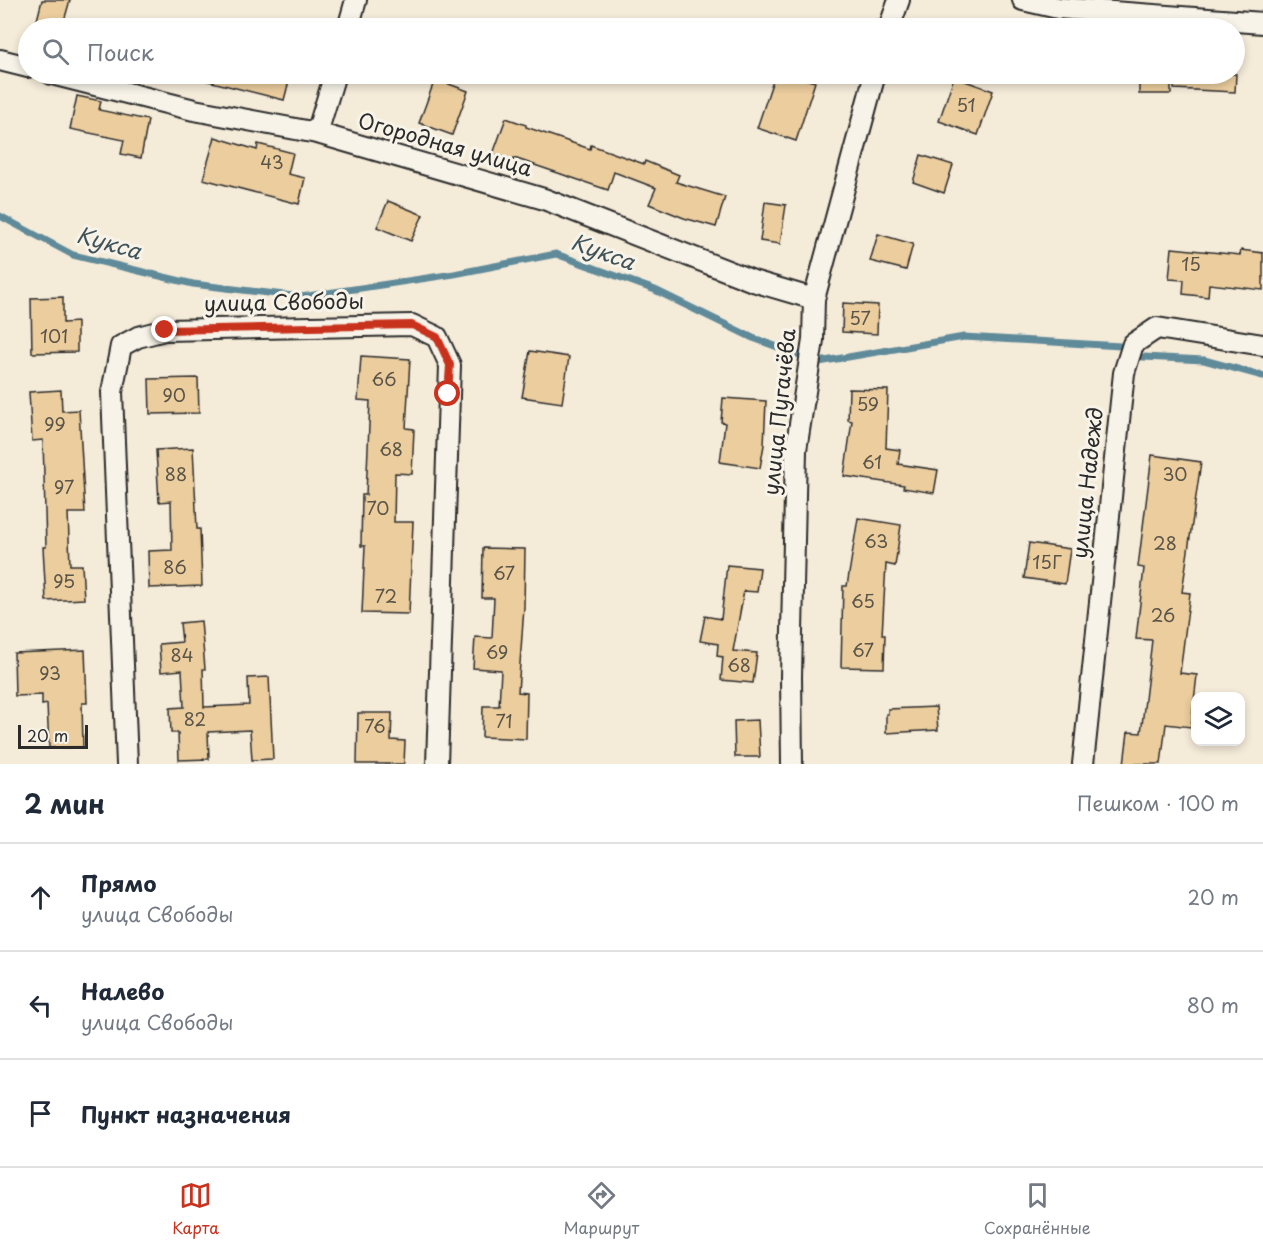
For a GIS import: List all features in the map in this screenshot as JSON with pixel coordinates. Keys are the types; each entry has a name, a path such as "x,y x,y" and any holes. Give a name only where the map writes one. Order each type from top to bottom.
{"street":[{"path":"351,18 356,0"},
{"path":"893,18 899,0"},
{"path":"1023,0 1058,8 1195,18"},
{"path":"1245,22 1263,23"},
{"path":"0,60 18,65"},
{"name":"Огородная улица","path":"91,84 194,110 317,133 544,199 753,281 814,299"},
{"path":"317,133 332,84"},
{"name":"улица Пугачёва","path":"792,764 791,677 796,450 813,340 814,299 872,84"},
{"name":"улица Свободы","path":"127,764 112,392 121,346 138,337 165,330 412,325 437,337 450,365 437,764"},
{"name":"улица Надежд","path":"1083,764 1124,373 1133,344 1157,328 1263,345"}],"building":[{"path":"42,0 70,0 65,18 38,18"},
{"path":"220,84 288,84 284,100"},
{"path":"433,84 449,84 468,91 452,135 419,123"},
{"path":"772,84 814,84 796,141 757,128"},
{"path":"952,84 974,84 993,91 978,135 939,121"},
{"path":"1139,84 1171,84 1171,94 1139,94"},
{"path":"1174,84 1235,84 1235,92 1174,89"},
{"path":"77,96 101,101 99,110 148,120 141,158 121,154 124,140 70,129"},
{"path":"506,118 590,149 591,145 644,164 645,161 679,175 676,182 725,197 716,227 684,218 649,204 656,188 614,172 608,190 514,158 513,161 493,154"},
{"path":"215,137 257,150 258,144 293,153 288,174 305,178 299,204 203,179"},
{"path":"921,155 953,165 944,193 913,182"},
{"path":"388,201 423,215 411,241 377,227"},
{"path":"765,202 786,205 780,244 760,241"},
{"path":"878,234 913,244 906,270 870,261"},
{"path":"1172,248 1240,255 1241,250 1263,253 1263,290 1209,284 1208,297 1183,294 1184,280 1169,279"},
{"path":"63,297 63,323 77,322 77,352 32,353 31,298"},
{"path":"843,303 878,305 877,334 842,332"},
{"path":"530,351 569,357 562,403 522,397"},
{"path":"361,356 410,359 406,428 414,429 412,474 395,473 394,522 413,522 409,614 362,613 365,546 361,546 362,495 366,495 370,401 358,400"},
{"path":"198,378 199,413 150,414 149,379"},
{"path":"849,389 888,390 886,448 900,450 898,464 938,470 934,493 903,488 904,485 844,476 852,421 848,420"},
{"path":"61,390 62,411 79,410 85,513 68,513 70,565 82,565 84,599 46,601 43,547 46,547 43,440 32,441 29,392"},
{"path":"723,398 766,401 764,445 760,468 720,462 725,423 721,422"},
{"path":"193,448 202,586 149,588 148,551 172,550 171,501 159,502 156,450"},
{"path":"1152,455 1201,462 1182,592 1190,593 1180,673 1197,675 1195,692 1191,692 1191,727 1166,724 1161,764 1124,764 1128,732 1141,733 1152,640 1136,639 1144,568 1138,567"},
{"path":"858,518 901,525 895,566 886,564 882,635 885,635 884,668 841,667 843,586 847,586"},
{"path":"1029,543 1070,549 1065,584 1024,578"},
{"path":"483,548 525,549 524,607 518,692 527,693 526,739 482,737 483,706 499,706 501,670 473,668 475,637 492,638 494,598 482,598"},
{"path":"727,565 760,568 757,592 744,591 733,651 757,653 753,683 721,680 723,657 717,656 718,644 700,641 705,616 721,619"},
{"path":"201,621 205,669 203,669 204,707 249,705 248,678 269,677 273,759 252,760 250,730 208,732 209,759 179,760 178,733 171,733 170,708 184,707 182,670 161,672 159,644 182,642 180,623"},
{"path":"85,650 87,703 82,703 83,747 49,748 47,704 42,705 42,695 15,696 14,653"},
{"path":"936,707 938,730 886,733 888,709"},
{"path":"358,713 392,713 391,740 405,741 404,764 357,764"},
{"path":"758,720 760,757 735,757 734,721"}],"waterway":[{"name":"Кукса","path":"0,216 73,255 193,284 301,297 454,274 556,254 655,290 753,338 819,362 964,337 1121,346"},
{"name":"Кукса","path":"1143,357 1204,360 1263,376"}],"route":[{"path":"165,330 412,325 437,337 450,365 448,394"}]}
